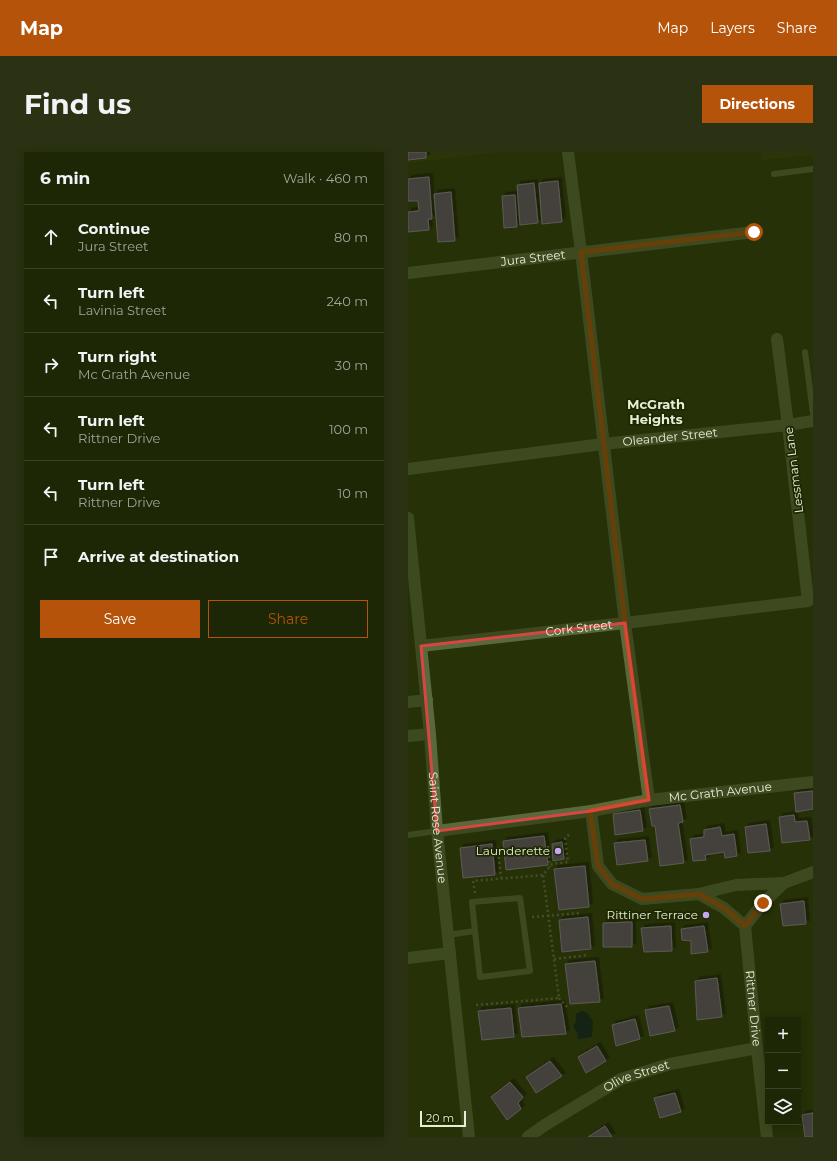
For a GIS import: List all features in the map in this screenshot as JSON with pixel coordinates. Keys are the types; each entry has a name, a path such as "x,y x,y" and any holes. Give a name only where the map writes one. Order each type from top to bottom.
{"street":[{"path":"568,152 625,623 649,800"},
{"name":"Jura Street","path":"408,272 754,232"},
{"name":"Lessman Lane","path":"777,339 808,601"},
{"name":"Oleander Street","path":"408,469 603,444 788,425 813,421"},
{"name":"Saint Rose Avenue","path":"408,518 427,700 437,831 469,1137"},
{"name":"Cork Street","path":"421,646 808,601"},
{"path":"408,702 427,700"},
{"path":"408,736 430,734"},
{"name":"Mc Grath Avenue","path":"437,831 590,811 649,800 813,782"},
{"path":"590,811 598,866 612,884 642,899 699,894 736,885 784,883 813,872"},
{"path":"699,894 724,908 745,926 763,903 784,883"},
{"name":"Rittner Drive","path":"745,926 767,1137"},
{"path":"408,958 450,953"},
{"name":"Olive Street","path":"528,1137 621,1079 670,1064 757,1048"}],"lane":[{"path":"774,174 813,169"},
{"path":"805,352 813,413"},
{"path":"408,835 437,831"},
{"path":"520,898 530,971 480,977 475,931 472,902 520,898"},
{"path":"448,935 475,931"}],"path":[{"path":"473,881 542,875 552,864 568,862 565,838 571,833"},
{"path":"548,846 550,867"},
{"path":"498,847 501,879"},
{"path":"542,875 559,998 568,1008"},
{"path":"523,918 581,913"},
{"path":"554,959 589,956"},
{"path":"476,1005 559,998"}],"highlighted area":[{"path":"625,623 649,800 591,811 437,831 421,646"}],"shaded area":[{"path":"408,152 499,152 408,163"},
{"path":"760,152 813,152 813,155 761,160"}],"water":[{"path":"582,1011 587,1013 593,1021 592,1037 578,1039 577,1032 573,1027 576,1021 576,1014"}],"building":[{"path":"408,152 426,152 426,158 408,160"},
{"path":"429,177 432,219 428,219 429,230 408,232 408,212 419,211 418,201 408,201 408,179"},
{"path":"558,181 562,222 542,224 539,183"},
{"path":"534,183 538,223 520,225 517,185"},
{"path":"451,192 455,241 438,242 434,194"},
{"path":"515,195 517,227 504,228 502,196"},
{"path":"813,791 813,809 796,812 794,793"},
{"path":"680,805 683,822 678,823 684,863 660,866 655,826 652,826 649,809"},
{"path":"640,810 643,831 615,835 613,814"},
{"path":"794,815 795,822 807,821 810,840 782,843 779,817"},
{"path":"766,824 770,851 748,853 745,827"},
{"path":"720,827 722,836 734,834 737,856 725,858 724,852 705,855 706,860 693,861 690,839 704,837 704,830"},
{"path":"544,836 548,865 506,870 503,841"},
{"path":"645,840 648,861 617,865 614,843"},
{"name":"Launderette","path":"562,842 564,859 553,861 552,844"},
{"path":"492,844 495,875 463,878 460,848"},
{"path":"585,866 589,907 559,910 554,869"},
{"path":"804,901 806,924 783,926 780,904"},
{"path":"588,917 591,949 562,952 559,920"},
{"path":"632,922 632,947 603,947 603,923"},
{"path":"671,926 672,951 644,952 641,928"},
{"path":"704,926 708,952 691,954 691,941 682,940 681,929"},
{"path":"595,961 600,1002 570,1004 565,964"},
{"path":"717,978 722,1017 697,1020 695,981"},
{"path":"561,1004 566,1034 522,1037 518,1008"},
{"path":"669,1006 675,1031 650,1036 645,1010"},
{"path":"511,1008 514,1037 482,1040 478,1011"},
{"path":"635,1019 640,1039 616,1046 612,1025"},
{"path":"597,1046 606,1061 586,1073 578,1057"},
{"path":"550,1061 562,1076 536,1093 526,1077"},
{"path":"510,1082 523,1097 518,1103 521,1109 507,1120 491,1097"},
{"path":"675,1093 681,1112 660,1118 654,1098"},
{"path":"813,1113 813,1137 805,1137 802,1115"},
{"path":"605,1126 612,1137 588,1137"}],"place":[{"name":"Launderette","path":"558,851"},
{"name":"Rittiner Terrace","path":"706,915"}],"district":[{"name":"McGrath Heights","path":"656,412"}],"route":[{"path":"754,232 581,252 625,623 649,800 590,811 598,866 612,884 642,899 699,894 724,908 745,926 763,903"}]}
